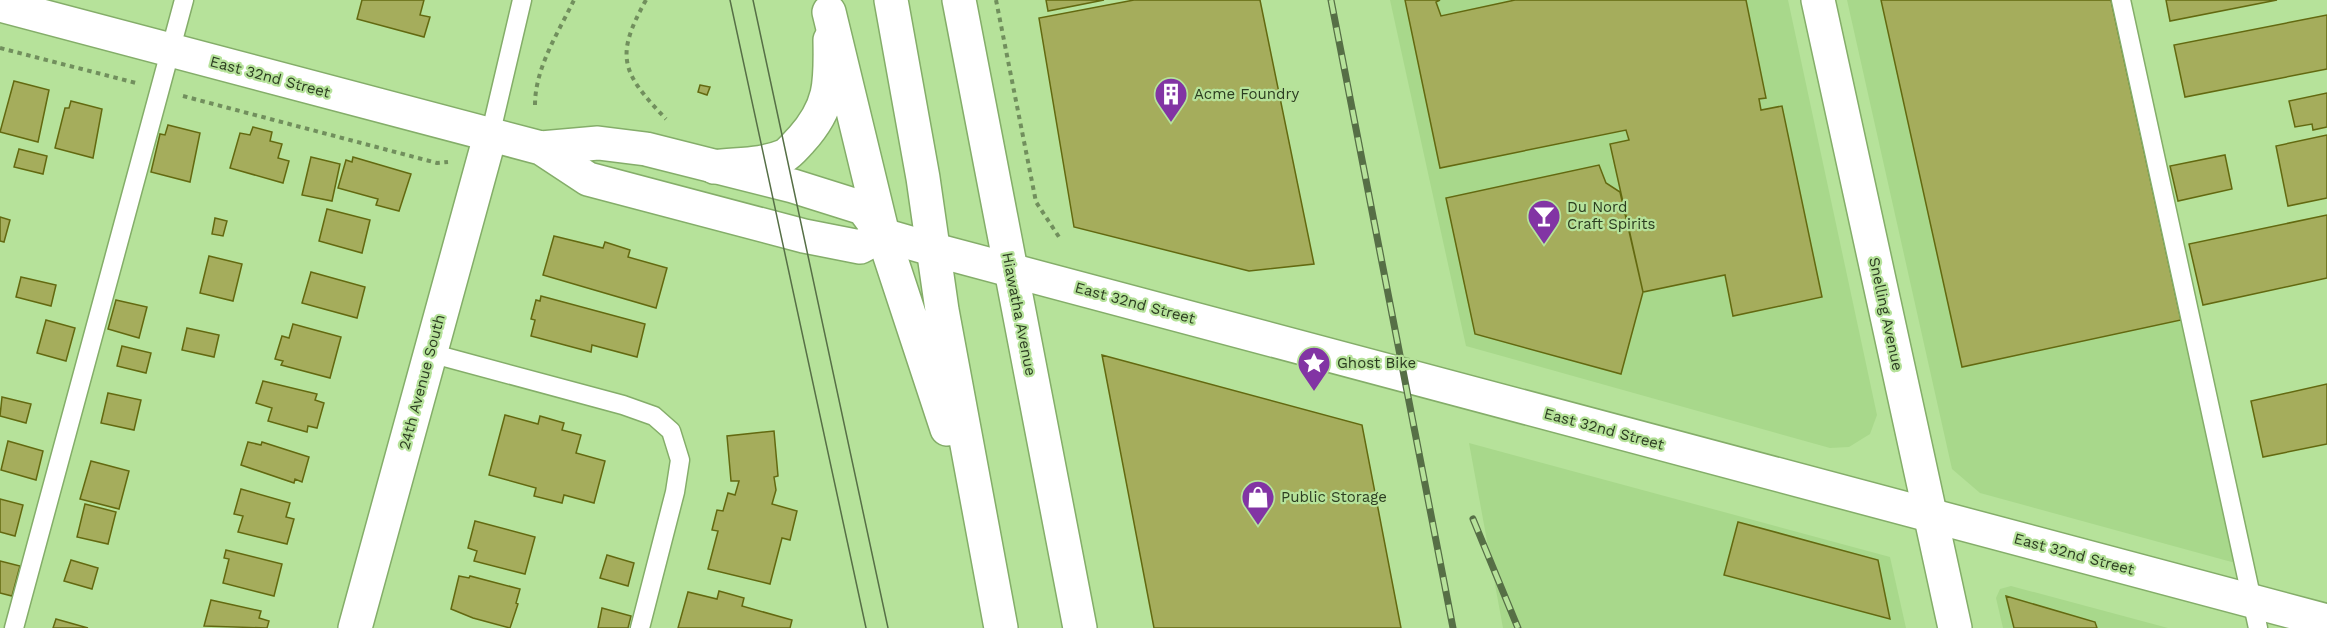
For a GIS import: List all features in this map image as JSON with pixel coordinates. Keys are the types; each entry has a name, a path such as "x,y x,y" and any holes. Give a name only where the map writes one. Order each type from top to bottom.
{"main road":[{"path":"891,0 935,250 942,309 1001,628"},
{"name":"Hiawatha Avenue","path":"959,0 1080,628"},
{"name":"Snelling Avenue","path":"1818,0 1955,628"},
{"name":"East 32nd Street","path":"0,5 541,148 598,142 646,149 793,186 863,208 883,235 935,250 1930,516 2255,615 2327,621"},
{"path":"828,6 883,235 985,545"},
{"path":"714,167 765,161 786,155 814,125 827,99 831,80 828,6"},
{"name":"24th Avenue South","path":"355,628 490,136"},
{"name":"East 32nd Street","path":"541,148 588,179 804,236 860,247 883,235"}],"lane":[{"path":"14,628 184,0"},
{"path":"490,136 522,0"},
{"path":"2121,0 2255,615"},
{"path":"430,353 623,405 654,416 670,431 680,460 675,492 640,628"}],"path":[{"path":"535,105 535,94 544,60 574,0"},
{"path":"646,0 627,39 628,68 643,96 672,126"},
{"path":"996,0 1036,202 1059,237"},
{"path":"0,48 437,164 448,162"}],"shaded area":[{"path":"1390,0 1788,0 1877,415 1870,434 1849,447 1830,448 1466,346"},
{"path":"1847,0 2115,0 2239,564 1980,493 1952,469"},
{"path":"1469,443 1890,557 1906,628 1503,628"},
{"path":"2011,586 2168,628 2003,628 1996,598 2000,589"}],"building":[{"path":"362,0 424,0 420,15 430,17 424,37 357,19"},
{"path":"1046,0 1104,0 1048,11"},
{"name":"Acme Foundry","path":"1134,0 1260,0 1314,264 1249,271 1074,227 1039,18"},
{"path":"1405,0 1440,0 1436,2 1441,16 1515,0 1746,0 1766,98 1759,99 1761,110 1782,106 1822,297 1733,316 1725,275 1643,292 1610,144 1629,140 1626,130 1440,168"},
{"path":"1881,0 2111,0 2181,320 1962,367"},
{"path":"2166,0 2277,0 2170,21"},
{"path":"2327,15 2327,69 2185,97 2174,45"},
{"path":"14,81 49,90 38,142 0,132"},
{"path":"700,85 710,87 707,95 698,92"},
{"path":"2327,93 2327,127 2313,130 2312,124 2295,127 2289,101"},
{"path":"71,101 102,109 93,158 55,148 65,108 69,108"},
{"path":"168,125 200,133 190,182 151,172 160,134 165,135"},
{"path":"253,127 272,132 270,141 282,144 278,158 289,161 283,183 230,168 240,133 250,135"},
{"path":"2327,135 2327,198 2288,206 2276,146"},
{"path":"19,149 47,156 43,174 14,167"},
{"path":"2225,155 2232,189 2178,201 2170,166"},
{"path":"311,157 340,164 332,201 302,195"},
{"path":"353,157 411,174 399,211 376,205 378,199 338,188 346,160 352,162"},
{"name":"Du Nord Craft Spirits","path":"1599,165 1606,183 1620,192 1643,292 1621,374 1475,334 1446,198"},
{"path":"327,209 370,220 362,253 319,241"},
{"path":"2327,215 2327,278 2203,305 2189,244"},
{"path":"0,217 10,220 4,242 0,241"},
{"path":"215,218 227,221 223,236 212,234"},
{"path":"554,236 603,248 605,242 630,250 628,257 667,268 656,308 543,275"},
{"path":"209,256 242,264 233,301 200,293"},
{"path":"311,272 365,287 357,318 302,303"},
{"path":"21,277 56,285 51,306 16,297"},
{"path":"541,296 645,324 637,357 592,345 591,352 531,336 535,320 531,319 536,300 540,301"},
{"path":"116,300 147,307 139,338 108,329"},
{"path":"46,320 75,328 66,361 37,353"},
{"path":"293,324 341,337 330,378 281,365 283,361 275,359 282,336 289,338"},
{"path":"187,328 219,335 214,357 182,350"},
{"path":"122,346 151,353 146,373 117,366"},
{"name":"Public Storage","path":"1102,355 1362,425 1401,628 1154,628"},
{"path":"263,381 317,394 315,400 324,403 317,428 308,426 307,432 268,421 272,408 256,403"},
{"path":"2327,384 2327,444 2263,457 2251,401"},
{"path":"108,393 141,400 134,430 101,423"},
{"path":"2,397 31,404 26,423 0,416"},
{"path":"505,415 538,424 540,416 564,423 562,430 581,435 576,453 605,461 594,503 564,495 562,503 534,496 536,488 489,475"},
{"path":"774,431 778,476 774,477 776,490 772,504 797,511 790,540 782,538 770,584 708,569 718,531 712,530 717,510 723,511 728,493 735,495 739,481 731,481 727,436"},
{"path":"8,441 43,451 36,480 1,470"},
{"path":"248,442 261,445 262,442 309,457 302,482 295,479 294,483 241,465"},
{"path":"91,461 129,471 119,509 80,499"},
{"path":"241,489 290,503 286,517 294,519 287,544 238,532 243,516 234,514"},
{"path":"0,499 23,505 15,536 0,532"},
{"path":"85,504 116,512 108,544 77,537"},
{"path":"475,521 535,537 525,574 474,561 477,551 468,548"},
{"path":"1738,522 1878,560 1890,619 1724,575"},
{"path":"226,550 282,564 274,596 223,583 229,559 224,558"},
{"path":"607,555 634,563 628,586 600,578"},
{"path":"71,560 98,568 92,589 64,581"},
{"path":"0,561 20,566 12,596 0,593"},
{"path":"459,576 469,578 470,576 520,589 510,628 473,618 451,609"},
{"path":"719,591 744,598 742,606 792,620 790,628 678,628 688,592 717,599"},
{"path":"2006,596 2095,622 2097,628 2014,628"},
{"path":"211,600 261,611 259,618 269,621 267,628 204,626"},
{"path":"602,608 631,616 628,628 598,628"},
{"path":"56,619 88,628 53,628"}],"tram line":[{"path":"730,0 866,628"},
{"path":"753,0 888,628"}],"railway":[{"path":"1331,0 1453,628"},
{"path":"1473,519 1518,628"}],"place":[{"name":"Acme Foundry","path":"1171,123"},
{"name":"Du Nord Craft Spirits","path":"1544,245"},
{"name":"Ghost Bike","path":"1314,392"},
{"name":"Public Storage","path":"1258,526"}]}
